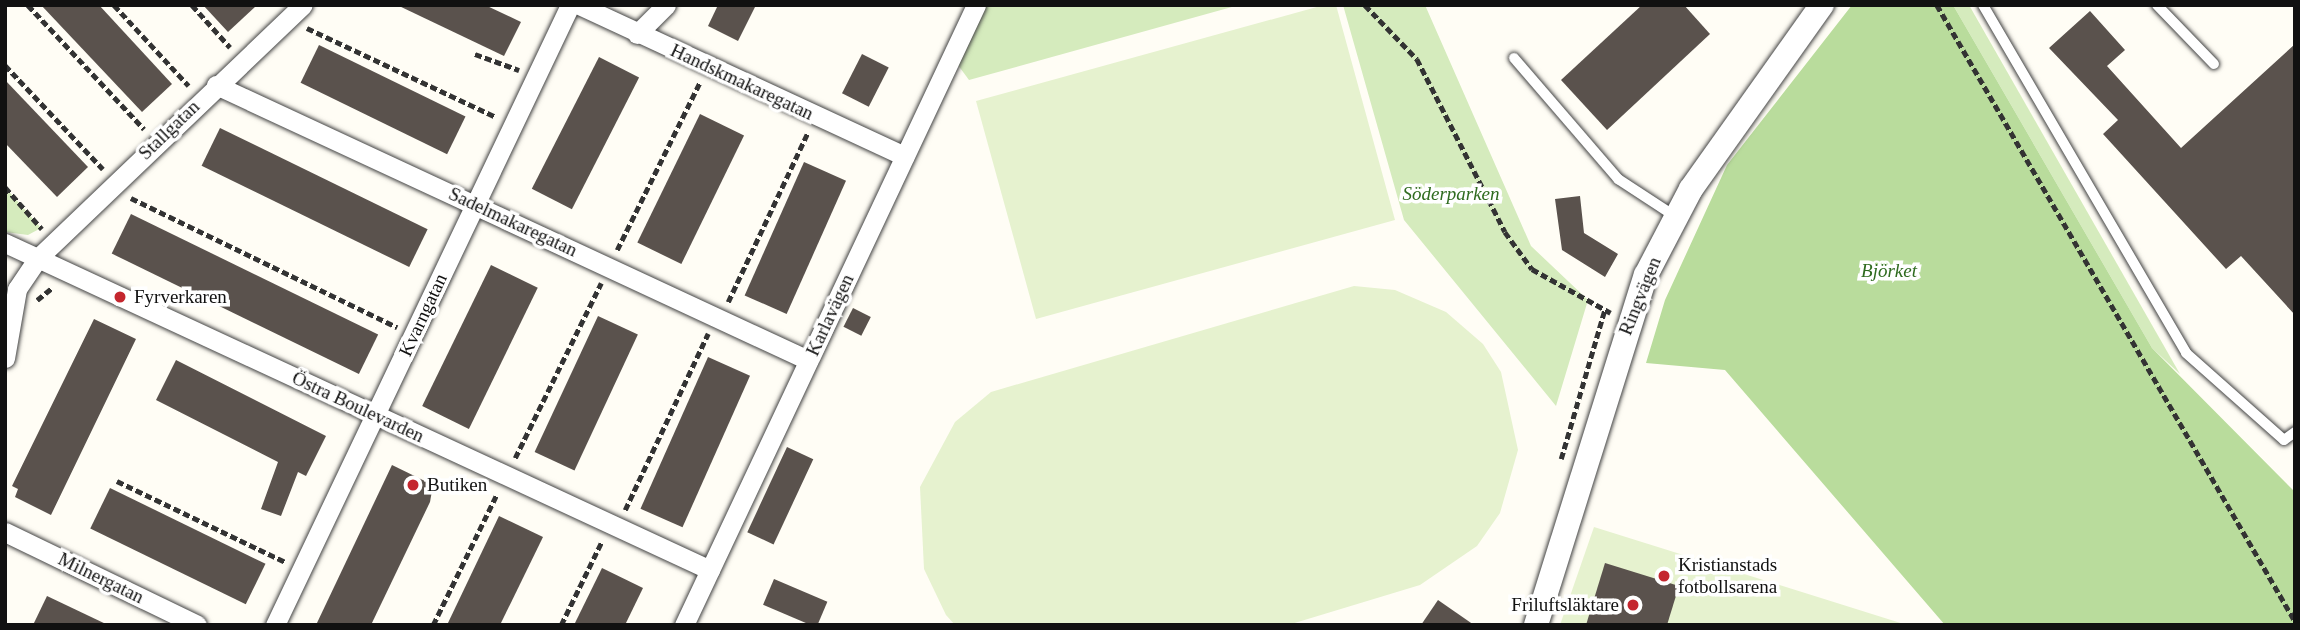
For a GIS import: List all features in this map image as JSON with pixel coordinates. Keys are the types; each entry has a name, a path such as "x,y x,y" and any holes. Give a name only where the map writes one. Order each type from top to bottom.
{"street":[{"name":"Kvarngatan","path":"275,625 570,5"},
{"name":"Handskmakaregatan","path":"579,5 905,156"},
{"path":"637,34 666,5"},
{"name":"Karlavägen","path":"684,625 976,5"},
{"name":"Ringvägen","path":"1536,625 1627,321 1676,218 1754,95 1822,5"},
{"name":"Stallgatan","path":"5,358 17,289 38,258 201,99 296,12"},
{"name":"Sadelmakaregatan","path":"216,85 808,360"},
{"name":"Östra Boulevarden","path":"5,243 710,570"},
{"name":"Milnergatan","path":"5,532 197,625"}],"lane":[{"path":"1983,5 2186,354 2284,440 2295,432"},
{"path":"2157,5 2214,64"},
{"path":"1514,58 1618,178 1676,218"}],"path":[{"path":"28,5 157,142"},
{"path":"114,5 201,99"},
{"path":"192,5 243,61"},
{"path":"1365,5 1417,59 1505,232 1532,269 1627,321"},
{"path":"1937,5 2295,621"},
{"path":"296,12 513,125"},
{"path":"475,54 536,76"},
{"path":"5,65 134,201 413,335"},
{"path":"433,625 708,66"},
{"path":"731,297 806,138"},
{"path":"5,187 53,241"},
{"path":"561,625 716,317"},
{"path":"117,481 301,570"}],"green space":[{"path":"976,5 1239,5 969,80 952,57"},
{"path":"1324,5 1336,5 1395,220 1036,319 976,101"},
{"name":"Söderparken","path":"1343,5 1425,5 1531,246 1588,300 1556,406 1404,220"},
{"name":"Björket","path":"1852,5 1953,5 2152,348 2295,492 2295,625 1945,625 1725,370 1646,363 1665,300 1727,165"},
{"path":"1953,5 1969,5 2180,374 2152,348"},
{"path":"5,187 41,228 28,235 5,232"},
{"path":"1354,286 1395,290 1446,312 1483,344 1501,372 1518,450 1500,513 1477,546 1420,585 1288,625 955,625 946,615 924,569 920,487 955,422 991,392"},
{"name":"Kristianstads fotbollsarena","path":"1594,527 1907,625 1560,625"}],"building":[{"path":"41,5 99,5 172,84 142,112"},
{"path":"203,5 257,5 228,32"},
{"path":"397,5 485,5 521,22 504,56"},
{"path":"718,5 756,5 738,41 708,26"},
{"path":"1642,5 1684,5 1710,34 1607,130 1561,80"},
{"path":"2090,11 2125,50 2107,66 2181,148 2295,44 2295,315 2241,256 2226,269 2103,134 2118,120 2049,48"},
{"path":"319,45 466,116 447,154 301,83"},
{"path":"862,54 889,68 869,107 842,93"},
{"path":"599,57 639,77 572,209 532,189"},
{"path":"5,80 88,167 57,197 5,143"},
{"path":"700,114 744,135 681,264 637,243"},
{"path":"220,128 428,229 409,267 202,166"},
{"path":"804,162 846,181 787,314 745,295"},
{"path":"1580,196 1584,233 1618,254 1605,277 1562,250 1555,199"},
{"path":"131,214 378,335 359,374 112,254"},
{"path":"491,265 538,288 469,429 422,406"},
{"path":"853,308 871,317 861,336 843,327"},
{"path":"598,316 638,335 574,471 535,452"},
{"path":"94,319 136,339 51,515 15,497 18,489 12,486"},
{"path":"708,357 750,376 683,527 640,509"},
{"path":"176,360 326,436 306,476 298,472 281,516 261,509 278,462 156,400"},
{"path":"787,447 813,459 774,544 747,532"},
{"path":"392,465 433,485 430,502 371,625 316,625"},
{"path":"110,488 265,564 246,604 90,528"},
{"path":"499,516 543,537 500,625 447,625"},
{"name":"Friluftsläktare","path":"1605,563 1679,586 1667,625 1586,625"},
{"path":"602,568 643,588 625,625 574,625"},
{"path":"774,579 827,602 817,625 811,625 763,605"},
{"path":"47,596 108,625 33,625"},
{"path":"1438,600 1474,625 1421,625"}],"place":[{"name":"Fyrverkaren","path":"120,297"},
{"name":"Butiken","path":"413,485"},
{"name":"Kristianstads fotbollsarena","path":"1664,576"},
{"name":"Friluftsläktare","path":"1633,605"}]}
